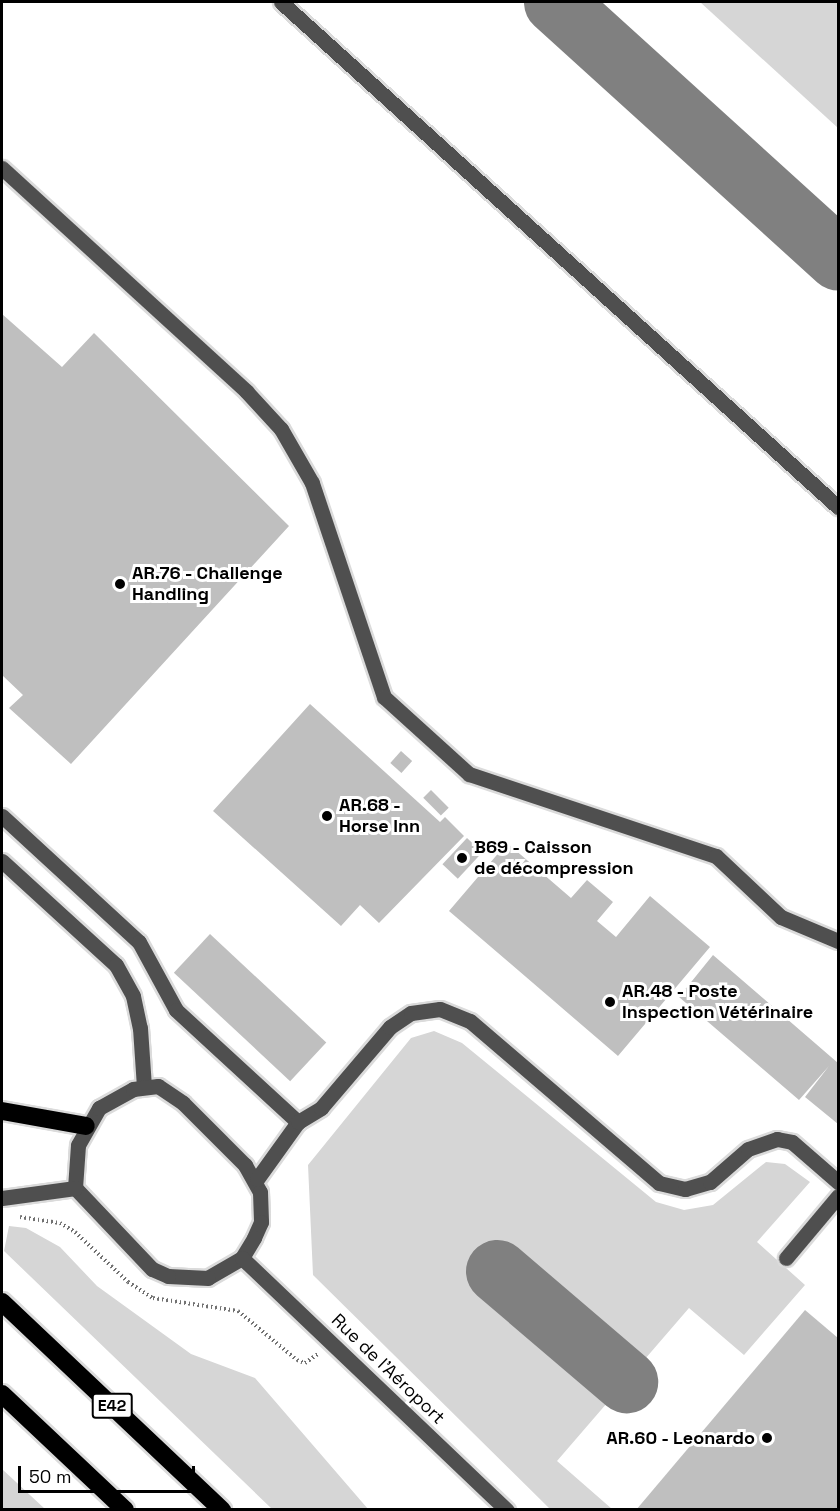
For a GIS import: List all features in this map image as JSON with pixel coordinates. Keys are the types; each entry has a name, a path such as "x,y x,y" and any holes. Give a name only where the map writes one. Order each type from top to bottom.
{"highway":[{"path":"2,1111 86,1126"},
{"name":"E42","path":"2,1302 222,1509"},
{"path":"2,1394 125,1509"},
{"path":"2,1406 23,1414"}],"street":[{"path":"281,2 838,507"},
{"path":"2,168 246,391 281,429 312,483 384,697 469,774 716,856 782,917 838,941"},
{"path":"2,816 139,942 176,1010 298,1122"},
{"path":"2,861 116,965 133,996 144,1086"},
{"path":"257,1179 298,1122 321,1108 390,1027 411,1013 441,1010 470,1021 659,1183 684,1189 711,1182 748,1149 777,1138 792,1142 838,1182"},
{"path":"144,1086 169,1091 257,1179 261,1222 242,1258 208,1278 160,1272 96,1215 75,1188 73,1166 86,1126 108,1102 144,1086"},
{"path":"2,1198 75,1188"},
{"path":"786,1258 838,1196"},
{"name":"Rue de l'Aéroport","path":"242,1258 507,1509"}],"shaded area":[{"path":"700,2 838,2 838,128"},
{"path":"434,1031 462,1043 656,1202 684,1210 713,1205 766,1162 785,1164 810,1182 757,1242 805,1285 744,1355 689,1308 557,1461 612,1509 550,1509 313,1275 308,1165 411,1038"},
{"path":"9,1226 26,1228 60,1247 97,1286 191,1354 255,1378 368,1509 272,1509 4,1251"},
{"path":"2,1469 16,1482 45,1509 2,1509"}],"building":[{"name":"AR.76 - Challenge Handling","path":"2,314 62,367 94,333 289,526 71,764 9,708 23,695 2,675"},
{"name":"AR.68 - Horse Inn","path":"310,704 440,822 445,817 464,836 379,923 360,905 341,926 213,811"},
{"path":"401,751 412,761 401,773 390,763"},
{"path":"431,790 449,808 441,815 423,798"},
{"name":"B69 - Caisson de décompression","path":"467,838 482,852 458,879 442,864"},
{"name":"AR.48 - Poste Inspection Vétérinaire","path":"507,843 571,898 587,880 613,902 597,921 616,937 650,896 710,947 618,1056 449,911"},
{"path":"210,934 326,1042 290,1081 174,973"},
{"path":"713,955 838,1063 838,1124 805,1097 829,1066 799,1100 679,997"},
{"name":"AR.60 - Leonardo","path":"805,1310 838,1338 838,1510 636,1510"}],"taxiway":[{"path":"555,2 838,259"},
{"path":"497,1271 626,1381"}],"place":[{"name":"AR.76 - Challenge Handling","path":"120,584"},
{"name":"AR.68 - Horse Inn","path":"327,816"},
{"name":"B69 - Caisson de décompression","path":"462,858"},
{"name":"AR.48 - Poste Inspection Vétérinaire","path":"610,1002"},
{"name":"AR.60 - Leonardo","path":"767,1438"}]}
